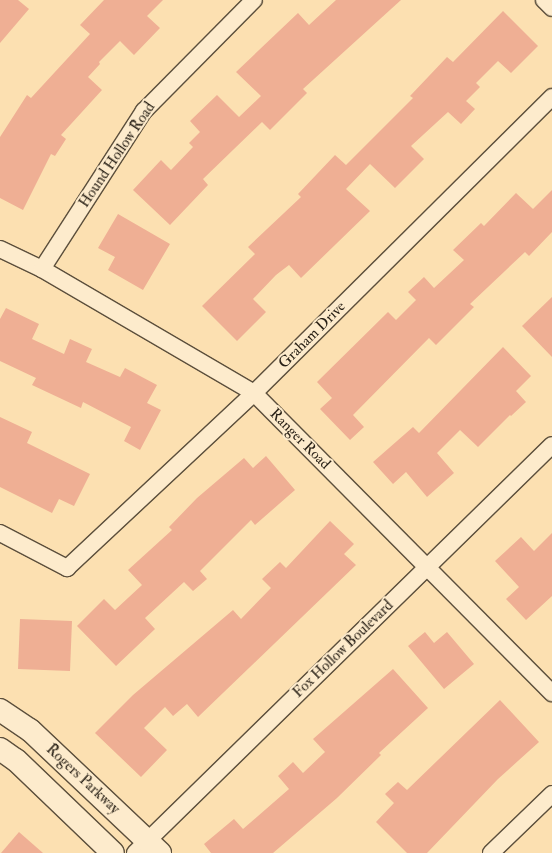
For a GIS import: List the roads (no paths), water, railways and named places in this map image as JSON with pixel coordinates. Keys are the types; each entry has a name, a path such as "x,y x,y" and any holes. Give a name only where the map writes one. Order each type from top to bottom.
{"street":[{"name":"Hound Hollow Road","path":"42,269 144,111 254,0"},
{"path":"544,0 552,8"},
{"name":"Graham Drive","path":"0,533 67,568 254,393 552,97"},
{"name":"Ranger Road","path":"0,249 42,269 254,393 552,693"},
{"name":"Fox Hollow Boulevard","path":"148,849 427,567 552,445"},
{"name":"Rogers Parkway","path":"0,710 30,730 148,849"},
{"path":"0,749 16,760 113,853"},
{"path":"491,853 552,794"}]}
